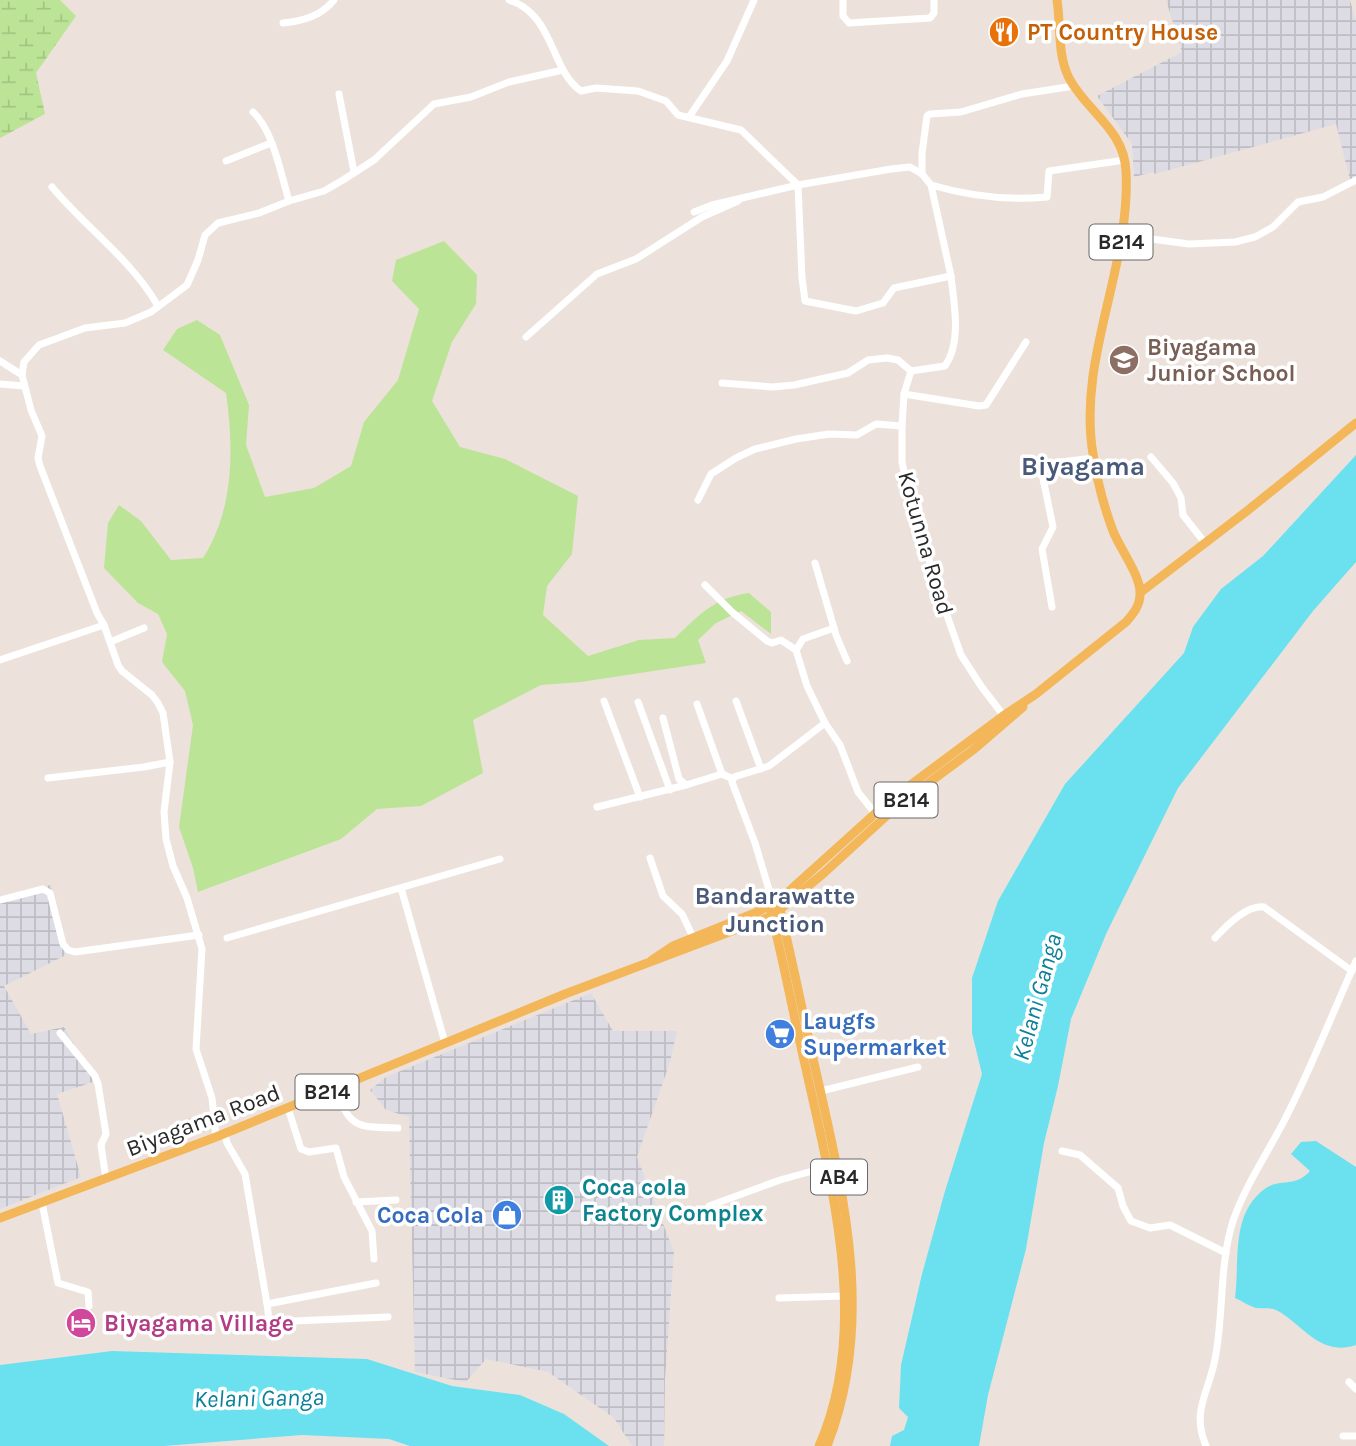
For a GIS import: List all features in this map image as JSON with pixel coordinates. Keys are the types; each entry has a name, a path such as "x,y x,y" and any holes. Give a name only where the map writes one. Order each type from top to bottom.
{"main road":[{"name":"B214","path":"774,907 878,817 1006,719 1126,622 1136,610 1141,592 1108,519 1094,458 1088,414 1090,389 1122,235 1126,193 1125,160 1112,131 1074,86 1062,55 1057,0"},
{"path":"1141,592 1356,423"},
{"name":"Biyagama Road","path":"0,1218 220,1136 652,960 693,937 774,907"},
{"name":"Biyagama Road","path":"652,960 676,954 774,907"},
{"name":"AB4","path":"774,907 848,1222 848,1296 840,1365 831,1410 818,1446"},
{"name":"AB4","path":"816,1092 838,1225 852,1334 847,1377 827,1446"}],"street":[{"path":"283,23 302,21 327,9 334,0"},
{"path":"509,0 523,5 547,34 563,70 573,85 581,91 596,88 638,91 666,101 678,115 741,130 798,185 805,301 856,311 883,303 894,288 951,276"},
{"path":"689,117 727,61 754,0"},
{"path":"843,0 843,16 849,23 930,18 934,13 934,0"},
{"path":"388,1317 269,1322 245,1174 220,1136 212,1098 196,1049 202,949 166,839 164,811 170,762 167,732 158,703 122,671 87,586 40,466 38,458 42,436 22,374 24,362 39,345 85,328 125,323 158,306 187,285 205,235 218,223 259,213 324,191 374,160 434,104 471,97 509,82 563,70"},
{"path":"922,174 922,153 927,116 930,114 961,112 1022,94 1074,86"},
{"path":"339,94 355,172"},
{"path":"253,112 262,121 271,143 289,201"},
{"path":"226,161 271,143"},
{"path":"931,185 965,195 1023,199 1047,197 1049,171 1125,160"},
{"path":"694,212 798,185 910,167 922,174 931,185 951,276 955,325 949,360 945,366 911,371 898,360 887,358 868,360 848,373 794,385 773,387 722,383"},
{"path":"1122,235 1189,244 1235,242 1255,237 1273,227 1298,202 1323,197 1356,180"},
{"path":"52,187 69,208 115,250 141,280 158,306"},
{"path":"526,337 597,274 636,259 702,217 741,199"},
{"path":"904,394 986,405 1026,342"},
{"path":"0,361 22,374"},
{"name":"Kotunna Road","path":"911,371 904,394 902,426 902,462 906,481 950,625 970,670 1006,719"},
{"path":"0,384 24,386"},
{"path":"698,500 711,474 755,449 829,434 857,435 876,424 902,426"},
{"path":"1151,457 1173,483 1181,498 1183,515 1205,543"},
{"path":"1027,466 1094,458"},
{"path":"1040,464 1053,527 1042,549 1052,607"},
{"path":"815,563 834,628 847,661"},
{"path":"705,585 741,621 767,641 781,640 796,650 807,686 825,723 840,745 858,792 878,817"},
{"path":"0,660 104,625"},
{"path":"110,642 144,628"},
{"path":"796,650 803,639 834,628"},
{"path":"604,701 640,797"},
{"path":"736,701 761,769"},
{"path":"638,702 670,790"},
{"path":"697,704 722,774"},
{"path":"663,718 679,779 687,785"},
{"path":"597,807 670,790 722,774 733,779 761,769 793,750 825,723"},
{"path":"48,778 144,768 170,762"},
{"path":"733,779 733,786 755,843 774,907"},
{"path":"650,858 663,896 682,914 693,937"},
{"path":"227,938 500,859"},
{"path":"401,888 445,1043"},
{"path":"0,900 43,889 50,893 63,944 68,950 75,952 199,935"},
{"path":"1215,938 1249,909 1264,907 1352,971"},
{"path":"1206,1446 1199,1423 1215,1360 1226,1253 1234,1220 1317,1051 1356,961"},
{"path":"60,1033 95,1076 98,1084 106,1134 101,1144 106,1179"},
{"path":"816,1092 918,1067"},
{"path":"336,1088 343,1111 352,1121 366,1127 398,1128"},
{"path":"288,1108 302,1149 309,1153 336,1147 344,1177 372,1231 374,1259"},
{"path":"1062,1151 1080,1155 1118,1188 1122,1206 1130,1222 1150,1228 1170,1226 1226,1253"},
{"path":"709,1206 780,1180 827,1167"},
{"path":"355,1202 396,1200"},
{"path":"42,1203 58,1283 88,1292 89,1306"},
{"path":"267,1302 376,1283"},
{"path":"779,1298 848,1296"},
{"path":"1349,1382 1356,1389"},
{"path":"1343,1436 1356,1436"}],"shaded area":[{"path":"1166,0 1350,0 1356,21 1356,178 1350,180 1336,124 1155,174 1154,172 1134,177 1132,144 1097,96 1182,52"},
{"path":"51,885 53,919 66,955 4,986 31,1034 64,1027 90,1072 93,1082 57,1094 81,1177 0,1209 0,898"},
{"path":"591,993 613,1031 677,1031 670,1062 637,1157 674,1252 665,1379 664,1446 632,1446 614,1418 548,1372 486,1359 466,1382 415,1372 409,1117 386,1110 370,1090 386,1077"}],"green space":[{"path":"0,0 60,0 76,16 36,73 45,114 0,138"},
{"path":"444,241 477,275 476,304 452,342 432,401 460,447 505,459 578,496 572,554 547,586 543,615 588,656 639,640 675,638 717,603 749,593 771,612 771,634 741,611 716,623 698,640 706,663 581,682 541,685 473,720 483,773 421,806 377,809 341,839 198,892 179,827 193,725 185,691 162,662 167,634 158,614 138,603 104,568 108,523 119,505 141,521 171,560 203,558 221,520 230,457 226,393 163,350 177,329 197,320 220,335 249,405 246,445 265,497 314,488 351,466 364,422 398,380 419,309 392,281 396,260"},
{"path":"206,1114 210,1130 192,1135 187,1119"}],"water":[{"name":"Kelani Ganga","path":"1356,455 1356,562 1313,611 1178,788 1107,932 1071,1019 1044,1143 1026,1249 988,1395 979,1446 890,1446 892,1436 904,1430 908,1417 899,1408 901,1365 945,1191 982,1074 972,1033 972,978 998,901 1065,784 1184,653 1193,627 1221,589 1263,556"},
{"path":"1316,1141 1356,1167 1356,1345 1343,1348 1332,1347 1313,1338 1275,1310 1256,1308 1235,1298 1239,1238 1247,1210 1266,1188 1299,1179 1310,1171 1291,1154 1301,1142"},
{"name":"Kelani Ganga","path":"112,1351 367,1359 452,1386 520,1395 564,1414 609,1446 410,1446 389,1439 302,1435 164,1446 0,1446 0,1365"}],"place":[{"name":"PT Country House","path":"1004,32"},
{"name":"Biyagama Junior School","path":"1124,360"},
{"name":"Laugfs Supermarket","path":"780,1034"},
{"name":"Coca cola Factory Complex","path":"559,1200"},
{"name":"Coca Cola","path":"507,1215"},
{"name":"Biyagama Village","path":"81,1323"}],"district":[{"name":"Biyagama","path":"1083,466"},
{"name":"Bandarawatte Junction","path":"775,910"}]}
